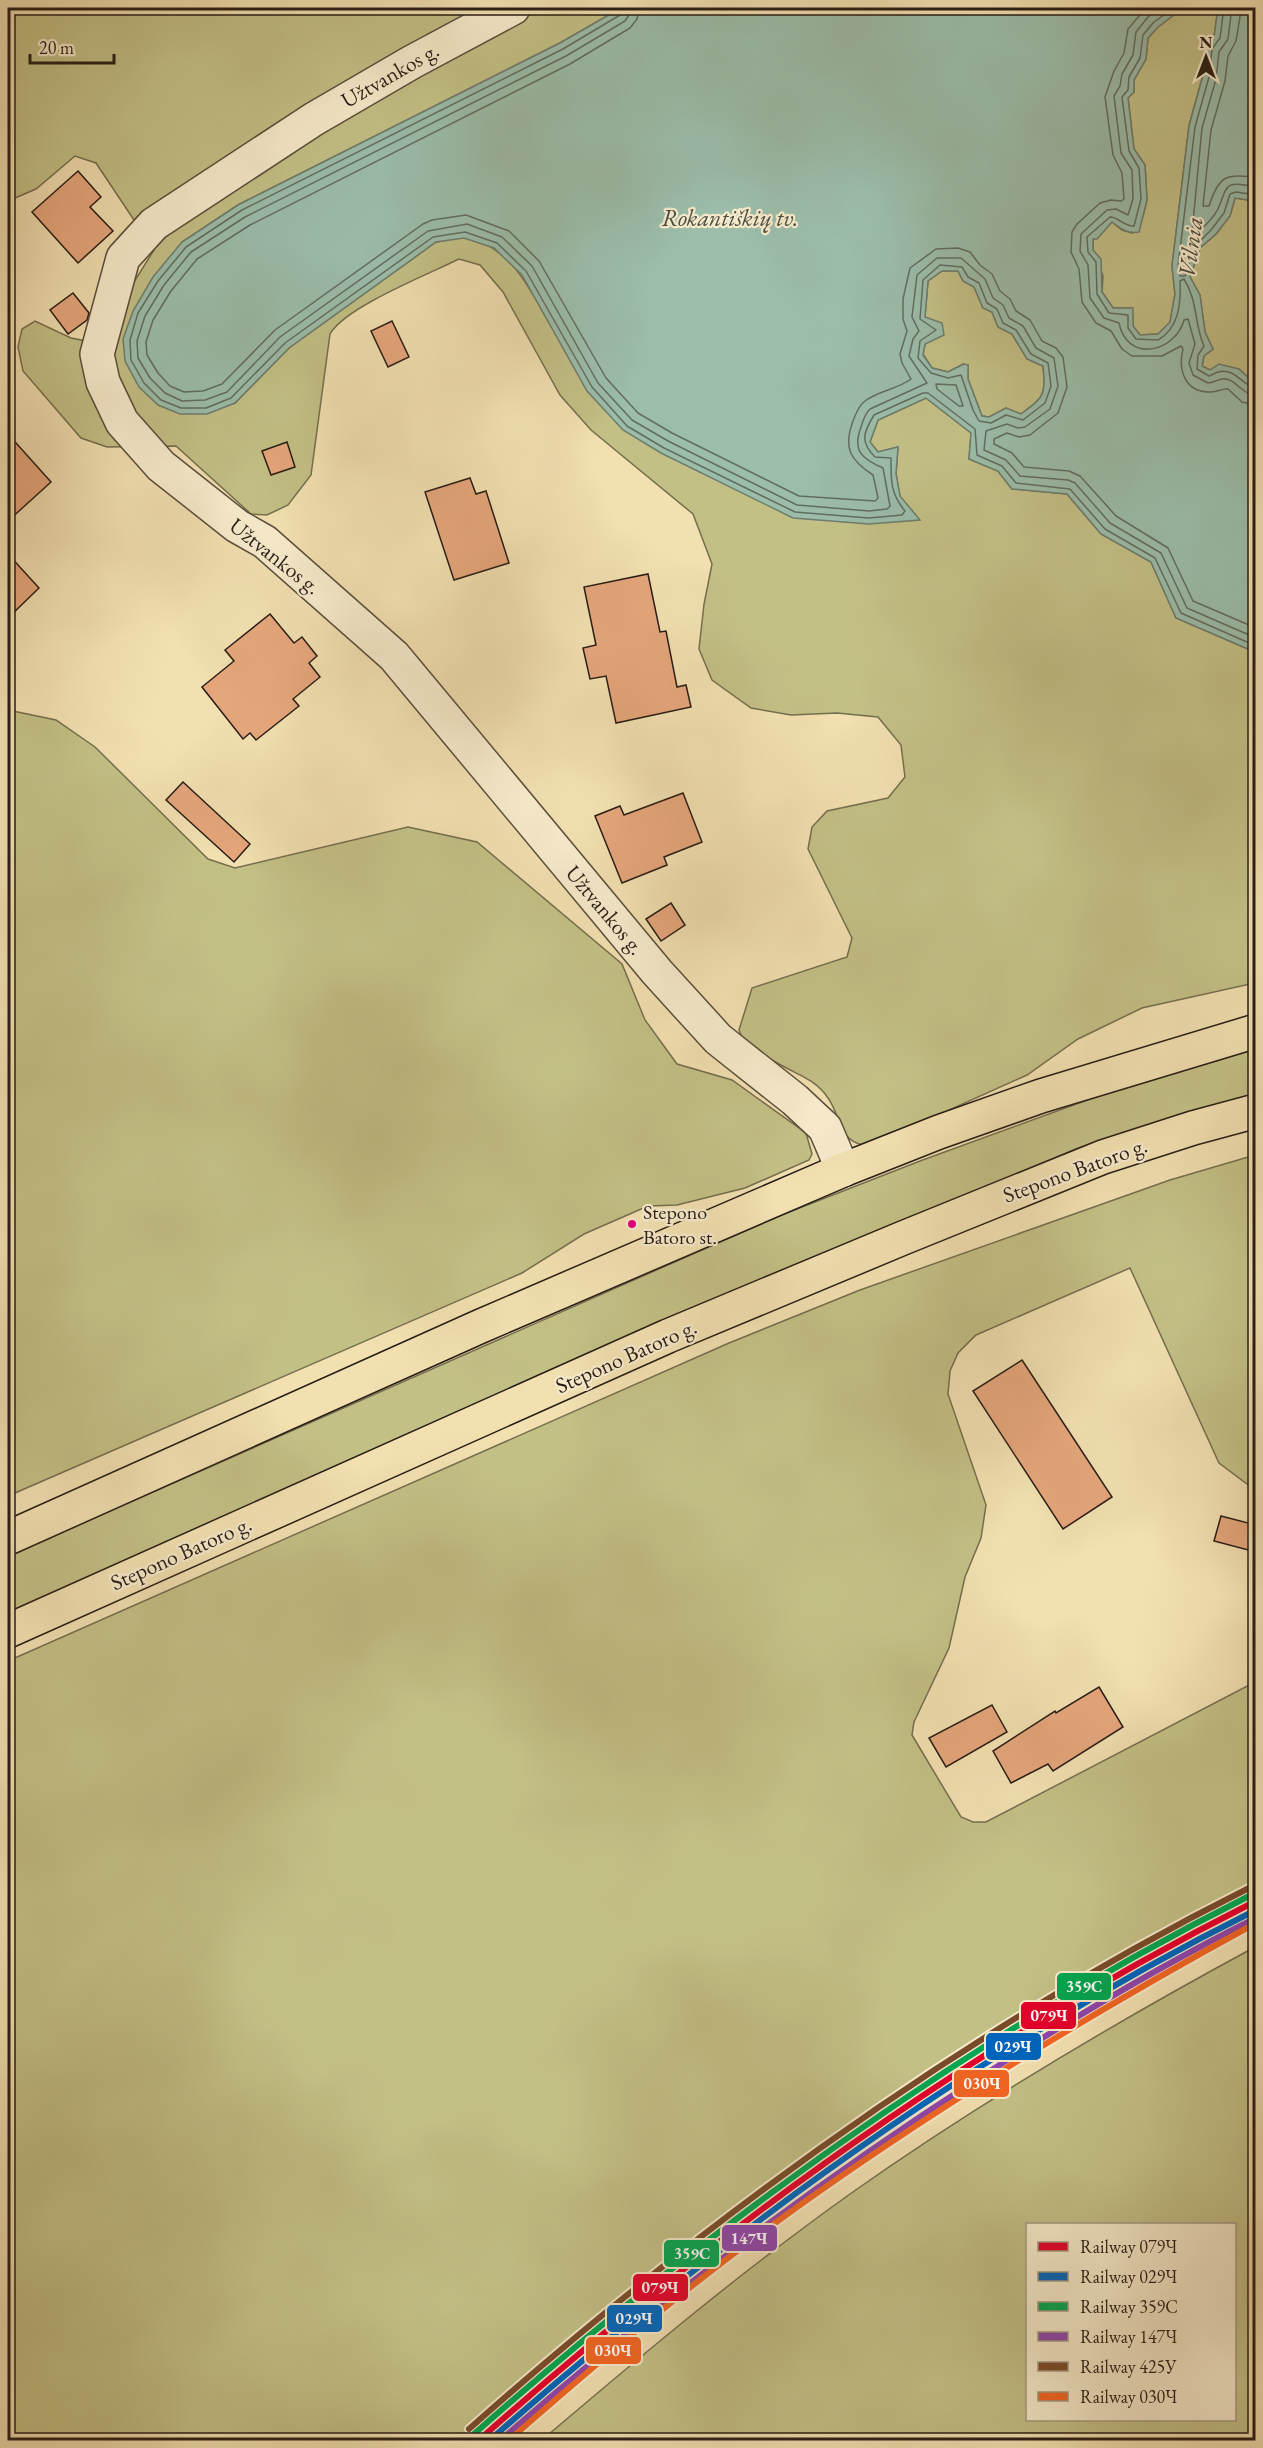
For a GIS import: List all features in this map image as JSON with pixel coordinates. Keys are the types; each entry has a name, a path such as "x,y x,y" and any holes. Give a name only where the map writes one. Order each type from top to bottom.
{"main road":[{"path":"8,1538 481,1326 843,1170 939,1132 1031,1100 1256,1031"},
{"name":"Stepono Batoro g.","path":"8,1631 668,1336 914,1233 1093,1161 1193,1128 1256,1111"}],"street":[{"name":"Užtvankos g.","path":"513,8 412,62 314,119 154,225 123,258 97,354 103,382 122,422 161,466 237,526 265,542 394,656 664,981 718,1039 795,1100 825,1128 843,1170"}],"shaded area":[{"path":"8,8 621,8 560,43 238,205 182,242 235,403 289,348 436,242 461,238 493,248 505,257 525,281 548,321 919,519 900,497 896,474 898,447 878,452 870,442 878,420 926,398 971,433 969,459 998,471 1012,489 1067,494 1101,534 1151,562 1176,618 1255,652 1255,983 1142,1008 1078,1039 1027,1075 927,1120 863,1145 849,1138 844,1133 832,1105 823,1092 812,1082 743,1041 739,1030 752,988 847,957 852,938 808,849 812,827 827,811 888,798 905,777 901,745 878,717 837,713 791,715 751,708 712,680 699,649 704,604 712,564 693,514 591,430 560,395 503,292 480,265 459,259 409,282 352,313 330,334 311,475 288,505 267,515 251,514 176,446 107,447 81,438 23,371 18,347 22,329 35,321 71,338 112,346 122,301 154,250 96,163 75,156 36,189 8,201"},
{"path":"1188,8 1211,8 1217,15 1214,37 1206,46 1203,75 1189,126 1172,266 1175,294 1170,323 1158,334 1140,335 1133,326 1132,308 1113,308 1102,292 1103,276 1093,250 1093,239 1097,238 1112,222 1122,230 1132,233 1143,216 1147,200 1145,165 1134,149 1128,98 1134,92 1134,80 1146,59 1148,38 1179,11 1185,11"},
{"path":"1235,198 1255,201 1255,384 1239,369 1210,370 1202,366 1204,356 1213,349 1205,332 1200,295 1190,277 1200,248 1216,234 1230,216"},
{"path":"942,271 958,271 963,281 974,287 983,308 992,312 998,327 1012,334 1027,359 1043,366 1042,395 1035,404 1021,414 1006,408 989,417 982,416 968,379 968,365 963,364 948,372 932,368 923,354 925,344 934,338 925,317 928,281"},
{"path":"8,710 56,720 95,747 208,859 235,868 408,827 477,842 622,964 645,1020 677,1064 732,1080 806,1133 812,1154 809,1160 745,1188 677,1205 648,1206 584,1234 522,1273 8,1496"},
{"path":"1255,1049 1255,1094 1078,1148 423,1429 8,1613 8,1556 779,1216 920,1161 1101,1095"},
{"path":"1255,1155 1255,1490 1219,1463 1130,1268 976,1335 958,1353 950,1371 948,1394 986,1505 981,1538 965,1577 949,1648 914,1722 912,1735 961,1817 973,1822 986,1822 1255,1682 1255,1887 1149,1945 1039,2011 817,2155 745,2206 605,2313 527,2377 457,2440 8,2440 8,1661 729,1343 860,1290 1170,1180"},
{"path":"1255,1947 1255,2440 542,2440 731,2283 810,2223 948,2128 1100,2034"}],"water":[{"name":"Rokantiškių tv.","path":"621,8 1188,8 1185,11 1179,11 1148,38 1146,59 1134,80 1134,92 1128,98 1134,149 1145,165 1147,200 1139,232 1125,230 1112,222 1097,239 1093,239 1093,250 1101,259 1102,292 1113,308 1133,308 1133,326 1140,335 1158,334 1170,322 1175,294 1172,266 1189,126 1203,75 1206,46 1214,37 1217,15 1211,8 1255,8 1255,201 1235,198 1230,216 1216,234 1200,248 1190,277 1200,295 1205,332 1213,349 1204,356 1202,366 1210,370 1219,364 1239,369 1255,384 1255,652 1176,618 1151,562 1101,534 1067,494 1012,489 998,471 969,459 971,433 926,398 878,420 870,442 878,452 898,447 896,474 900,496 920,520 869,524 793,518 661,453 623,430 587,391 522,275 494,248 464,238 436,242 289,348 235,403 207,414 180,414 158,405 139,387 125,361 123,339 133,311 153,277 182,242 238,205 560,43","holes":["942,271 958,271 963,281 974,287 983,308 992,312 998,327 1012,334 1027,359 1043,366 1042,395 1035,404 1021,414 1006,408 989,417 982,416 968,379 968,365 964,364 948,372 932,368 923,355 925,344 944,335 942,323 925,317 928,281"]}],"building":[{"path":"78,171 101,197 90,207 113,231 78,263 32,212"},
{"path":"73,293 89,313 87,320 68,334 50,310"},
{"path":"392,321 409,357 388,367 371,331"},
{"path":"8,434 51,482 8,521"},
{"path":"287,442 295,467 271,475 262,451"},
{"path":"470,478 476,494 486,491 509,563 454,580 425,492"},
{"path":"8,554 39,588 8,618"},
{"path":"648,574 660,632 666,631 677,687 686,685 691,707 616,723 606,676 590,679 583,648 596,645 584,587"},
{"path":"270,614 294,643 302,637 317,656 309,663 320,677 293,699 299,706 256,740 250,733 243,739 202,687 234,661 225,650"},
{"path":"183,782 250,844 234,862 166,800"},
{"path":"683,793 702,842 664,857 667,865 622,883 595,816 620,806 624,815"},
{"path":"671,903 685,925 661,941 646,919"},
{"path":"1022,1360 1112,1497 1063,1529 973,1391"},
{"path":"1221,1516 1256,1525 1256,1552 1214,1541"},
{"path":"1099,1687 1123,1727 1053,1771 1048,1764 1011,1783 993,1751 1055,1711 1056,1713"},
{"path":"992,1705 1007,1732 946,1767 929,1738"}],"rail line":[{"name":"425У","path":"469,2429 651,2276 841,2133 940,2066 1041,2003 1144,1943 1249,1888"},
{"name":"359С","path":"474,2434 656,2281 846,2139 944,2072 1045,2009 1148,1949 1253,1894"},
{"name":"079Ч","path":"479,2440 660,2288 850,2145 948,2079 1048,2016 1151,1956 1256,1901"},
{"name":"029Ч","path":"490,2440 668,2291 856,2150 1052,2022 1153,1964 1256,1910"},
{"name":"147Ч","path":"501,2440 615,2343 731,2251 913,2121 1079,2016 1184,1955 1256,1918"},
{"name":"030Ч","path":"509,2440 673,2301 740,2248 833,2182 950,2103 1010,2066 1256,1923"}],"place":[{"name":"Stepono Batoro st.","path":"632,1224"}],"water label":[{"name":"Vilnia","path":"1190,247"}]}
